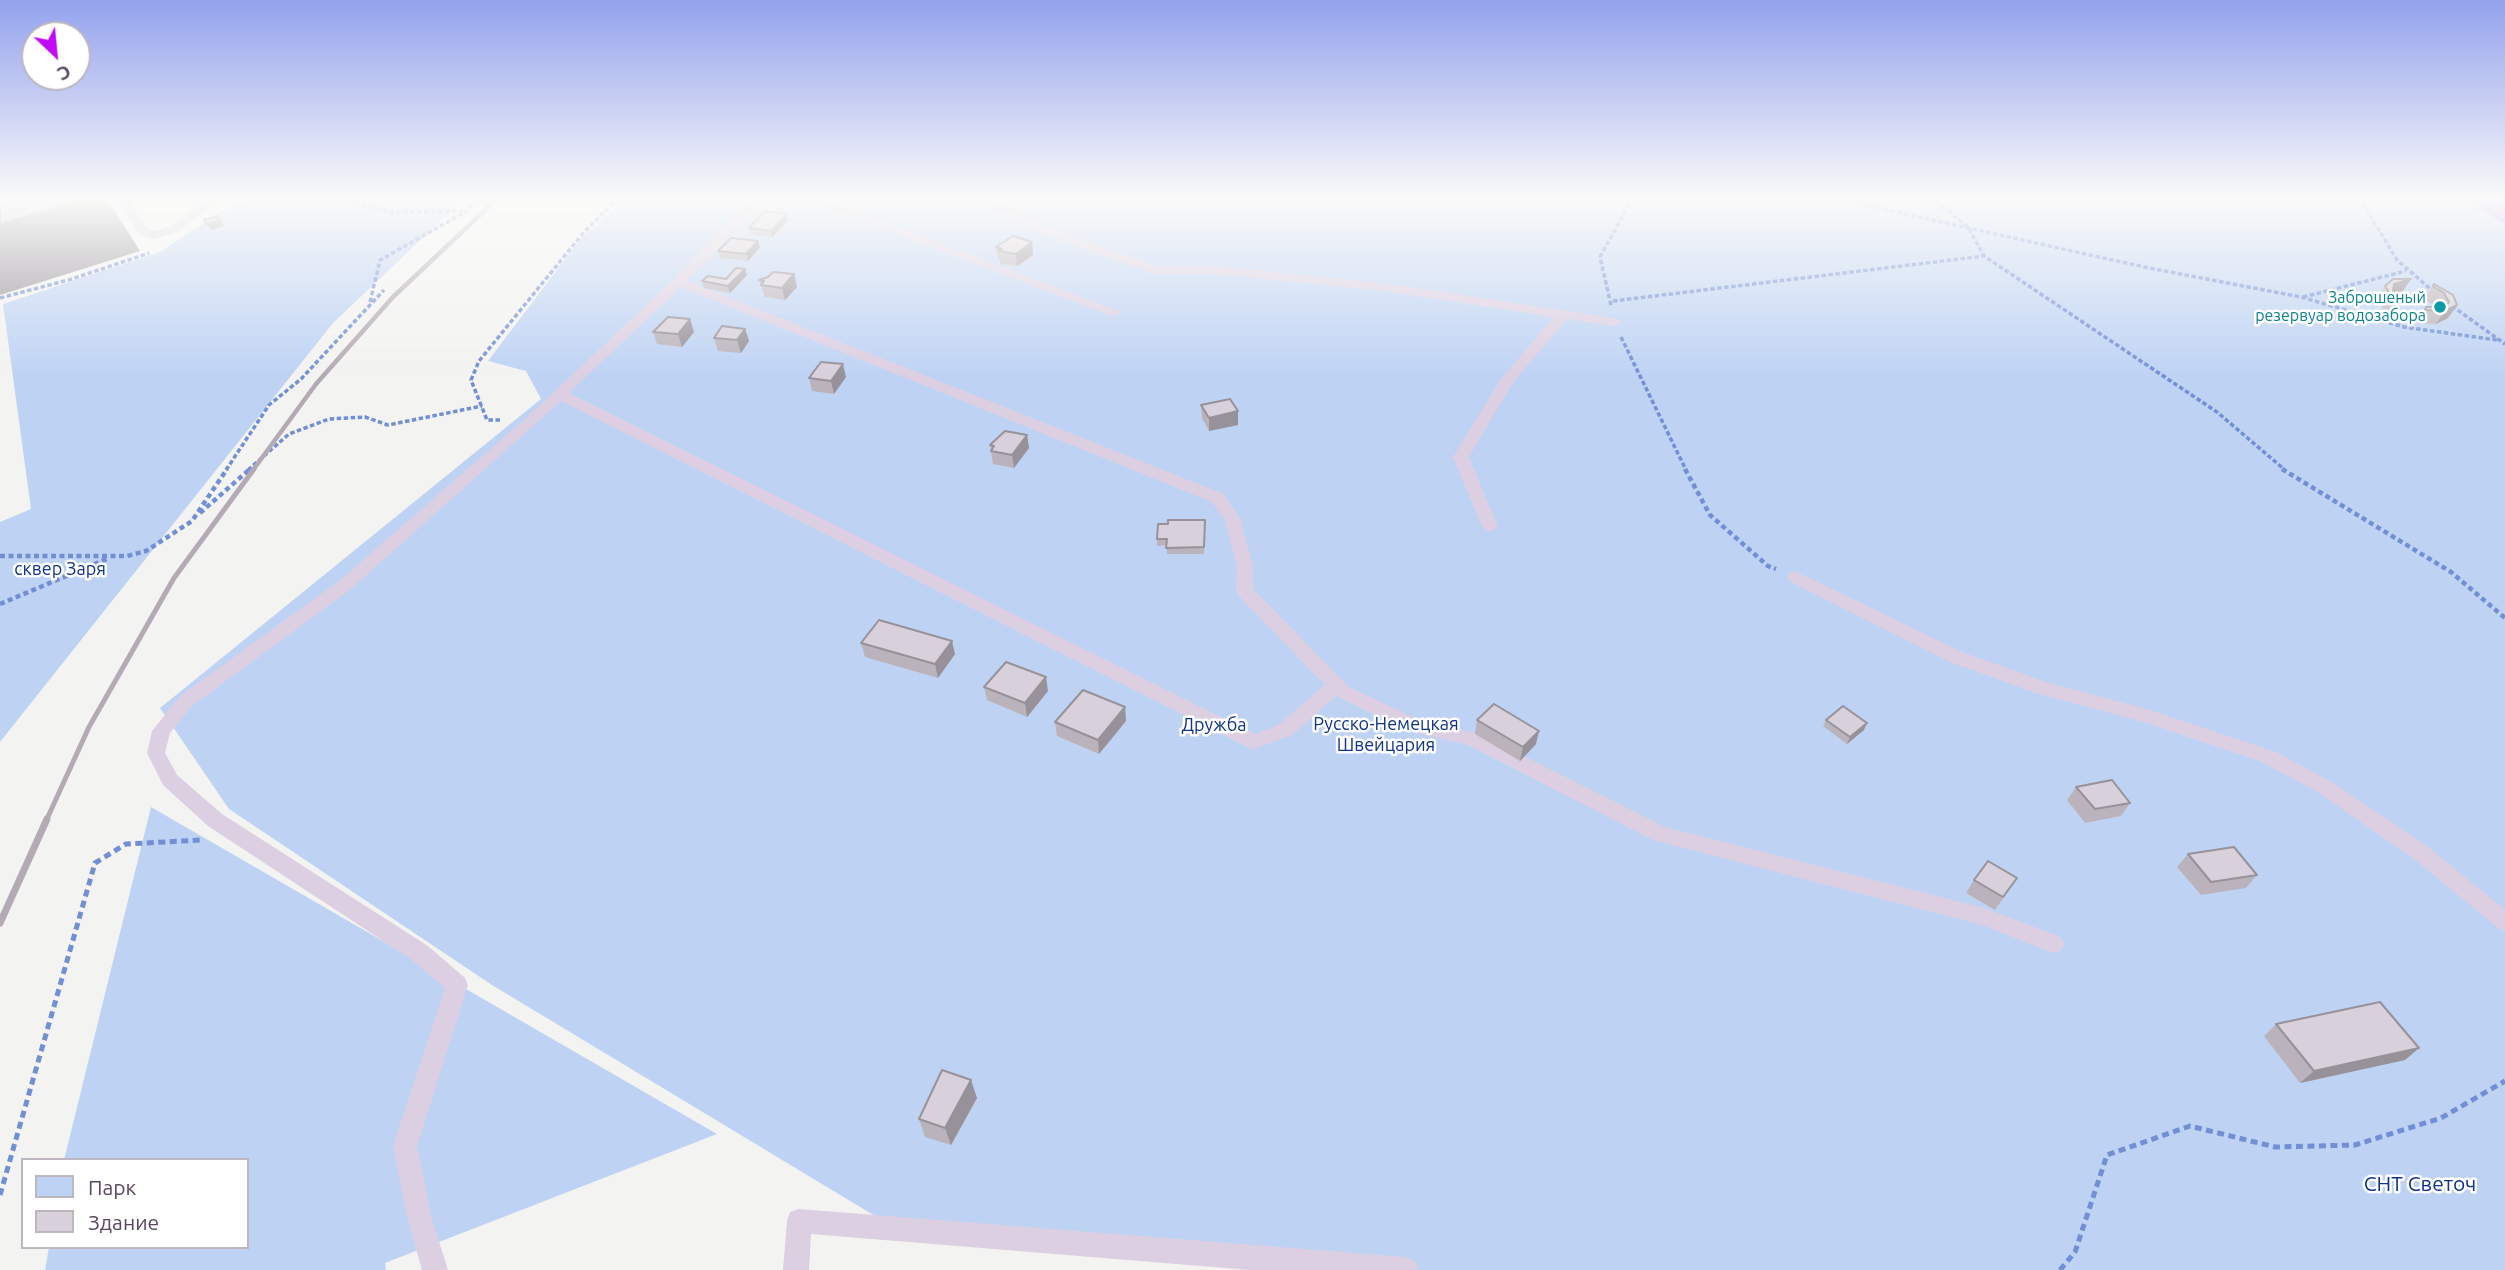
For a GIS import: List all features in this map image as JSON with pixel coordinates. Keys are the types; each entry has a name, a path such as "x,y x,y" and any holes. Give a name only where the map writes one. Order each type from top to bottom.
{"lane":[{"path":"435,1270 419,1216 405,1146 457,985 420,953 215,820 170,780 156,752 161,731 186,701 345,584 531,421 704,256"},
{"path":"965,256 1114,312"},
{"path":"1116,256 1154,270 1213,270 1384,287 1614,322"},
{"path":"679,282 1218,498 1234,521 1245,566 1244,591 1343,692 1415,726 1473,739 1660,834 1984,917 2053,944"},
{"path":"1490,527 1461,457 1506,382 1564,314"},
{"path":"559,394 1254,742 1284,730 1337,685"},
{"path":"1795,577 1956,657 2042,688 2150,717 2269,757 2323,786 2420,852 2505,922"},
{"path":"796,1270 799,1221 1406,1270"}],"path":[{"path":"0,298 72,279 137,256"},
{"path":"370,303 380,260 387,256"},
{"path":"531,421 487,420 471,380 480,361 564,256"},
{"path":"1600,256 1614,322 1663,429 1710,515 1768,566 1795,577"},
{"path":"1610,302 1982,256"},
{"path":"1984,256 2217,412 2284,470 2451,572 2505,618"},
{"path":"2097,256 2301,298 2404,327 2497,340"},
{"path":"2395,256 2407,271 2435,293"},
{"path":"2301,298 2407,271"},
{"path":"194,519 269,405 301,379 384,290"},
{"path":"2445,300 2505,344"},
{"path":"0,556 127,556 146,551 194,519 289,433 329,419 365,417 388,425 482,406"},
{"path":"0,604 117,555"},
{"path":"0,1195 95,863 126,844 244,838"},
{"path":"2060,1270 2075,1252 2107,1155 2190,1126 2275,1147 2355,1145 2441,1118 2505,1082"}],"green space":[{"name":"сквер Заря","path":"147,256 403,256 333,323 0,742 0,522 31,509 3,304"},
{"name":"Дружба","path":"567,256 2505,256 2505,1270 1326,1270 875,1216 492,985 229,809 160,708 541,399 526,371 488,361"},
{"path":"151,807 717,1134 385,1263 386,1270 45,1270 49,1249 248,1249 248,1158 64,1158"}],"building":[{"path":"736,268 745,269 728,286 702,281 708,276 726,279"},
{"path":"773,272 794,274 782,288 761,285 764,281 759,280"},
{"path":"2393,279 2411,279 2394,284 2393,291 2402,303 2392,296 2385,286"},
{"path":"2434,284 2453,295 2457,305 2445,311 2425,310 2426,307 2444,307 2449,302"},
{"path":"668,317 690,319 678,334 653,332"},
{"path":"722,326 745,329 737,340 714,338"},
{"path":"821,362 843,364 831,381 809,378"},
{"path":"1230,399 1238,411 1209,418 1201,405"},
{"path":"1005,431 1027,435 1012,455 991,451 994,446 990,445"},
{"path":"1168,520 1205,520 1204,547 1166,548 1167,539 1157,539 1158,524 1168,524"},
{"path":"879,620 952,641 935,664 861,643"},
{"path":"1006,662 1046,677 1025,703 984,687"},
{"path":"1083,690 1125,707 1098,740 1055,722"},
{"path":"1494,704 1539,731 1523,747 1477,720"},
{"path":"1843,706 1867,723 1850,737 1826,720"},
{"path":"2112,780 2130,803 2095,809 2076,787"},
{"path":"2234,847 2257,875 2211,882 2188,854"},
{"path":"1988,861 2017,878 2003,897 1974,880"},
{"path":"2380,1002 2419,1048 2314,1071 2276,1024"},
{"path":"942,1070 971,1080 945,1128 919,1119"}],"railway":[{"path":"253,470 316,384 393,297 436,256"},
{"path":"46,821 89,727 174,578 254,469"},
{"path":"0,923 47,819"}],"place":[{"name":"Заброшеный резервуар водозабора","path":"2440,307"}],"park label":[{"name":"Русско-Немецкая Швейцария","path":"1386,734"},
{"name":"СНТ Светоч","path":"2420,1184"}]}
